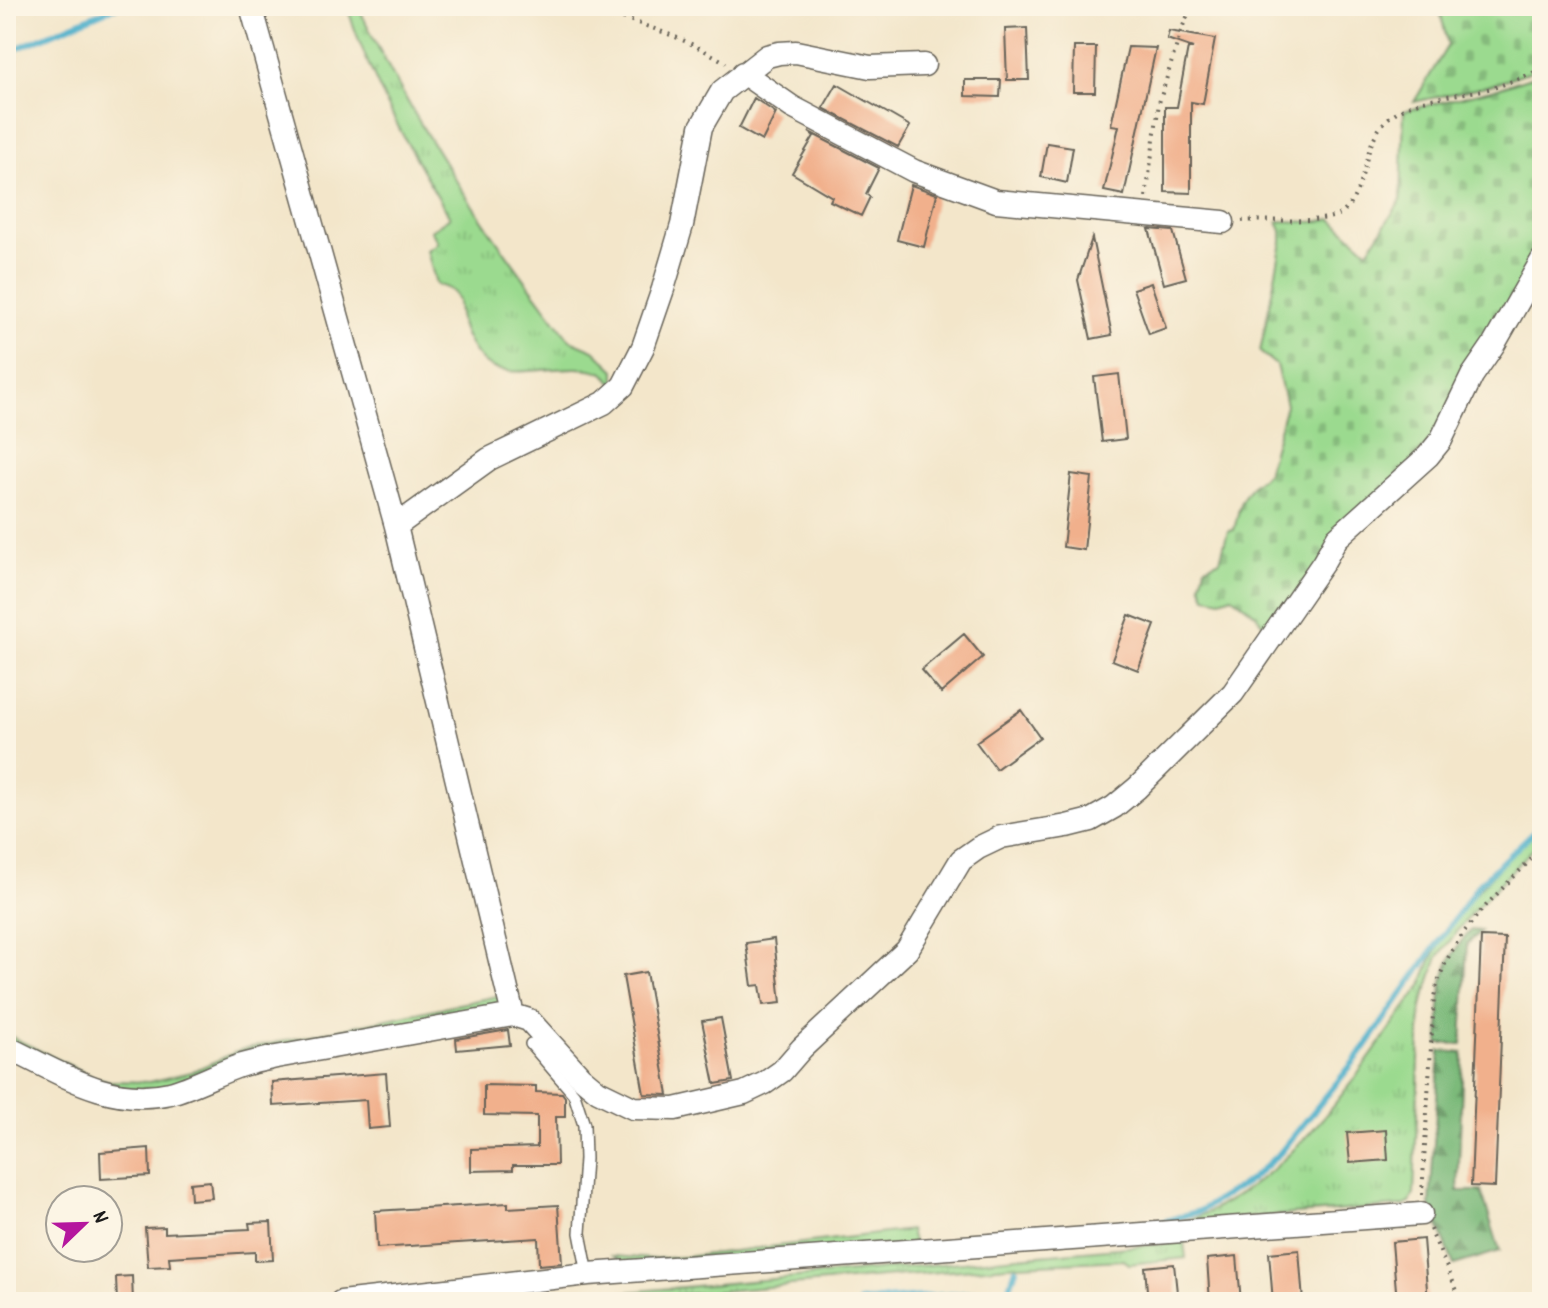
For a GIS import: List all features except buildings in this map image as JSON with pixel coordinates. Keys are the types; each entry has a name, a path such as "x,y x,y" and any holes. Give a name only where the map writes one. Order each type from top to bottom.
{"street":[{"path":"251,6 396,526 513,1015"},
{"path":"396,526 489,459 604,403 623,386 643,347 667,276 682,225 701,127 722,91 767,56 796,52 870,67 924,65"},
{"path":"743,73 792,107 914,171 996,201 1223,222"},
{"path":"6,1047 83,1084 109,1094 128,1096 169,1093 243,1065 276,1057 513,1015 529,1020 580,1076 598,1091 633,1108 675,1109 744,1093 765,1083 782,1071 802,1048 907,950 961,860 1001,837 1091,820 1114,807 1233,693 1337,538 1428,456 1441,440 1472,376 1542,260"},
{"path":"341,1302 588,1274 1421,1214"}],"lane":[{"path":"531,1044 574,1094 580,1108 585,1159 580,1233 588,1274"}],"path":[{"path":"585,6 696,44 743,73"},
{"path":"1144,214 1159,103 1192,6"},
{"path":"1223,222 1312,220 1339,215 1349,206 1369,147 1379,128 1390,117 1405,108 1494,87 1542,69"},
{"path":"1462,1302 1436,1240 1421,1214 1434,997 1438,977 1465,928 1542,848"}],"green space":[{"path":"347,6 358,6 429,137 511,261 570,340 594,350 615,370 615,386 605,374 591,369 516,371 491,367 470,345 463,330 457,297 450,289 436,284 427,250 438,243 431,230 450,217 392,114 367,61"},
{"path":"1439,6 1542,6 1542,67 1491,85 1414,102 1448,45"},
{"path":"1542,73 1542,244 1534,261 1440,429 1267,632 1257,615 1232,596 1221,600 1206,597 1201,584 1205,567 1220,560 1228,531 1234,530 1241,501 1253,484 1267,473 1286,405 1276,365 1260,352 1282,242 1278,221 1332,219 1368,251 1401,200 1404,111 1495,89"},
{"path":"1542,826 1542,839 1468,917 1438,957 1421,1008 1414,1193 1410,1203 1403,1206 1185,1222 1224,1204 1259,1181 1320,1122 1422,985 1430,962 1455,919 1488,879"},
{"path":"1471,930 1481,931 1467,944 1462,1044 1439,1044 1441,997 1446,970"},
{"path":"502,995 505,1007 170,1088 123,1089 6,1042 6,1034 91,1076 109,1081 150,1082 191,1072 241,1050"},
{"path":"1440,1051 1463,1053 1458,1191 1481,1191 1500,1251 1454,1265 1430,1205"},
{"path":"910,1230 914,1246 629,1267 613,1256 652,1259 685,1257"},
{"path":"1184,1242 1186,1258 1129,1264 1124,1260 1019,1265 597,1302 596,1295"}],"waterway":[{"path":"6,53 117,6"},
{"path":"1159,1223 1200,1211 1250,1180 1280,1153 1361,1053 1479,884 1542,824"},
{"path":"860,1302 1009,1290 1016,1269"}]}
